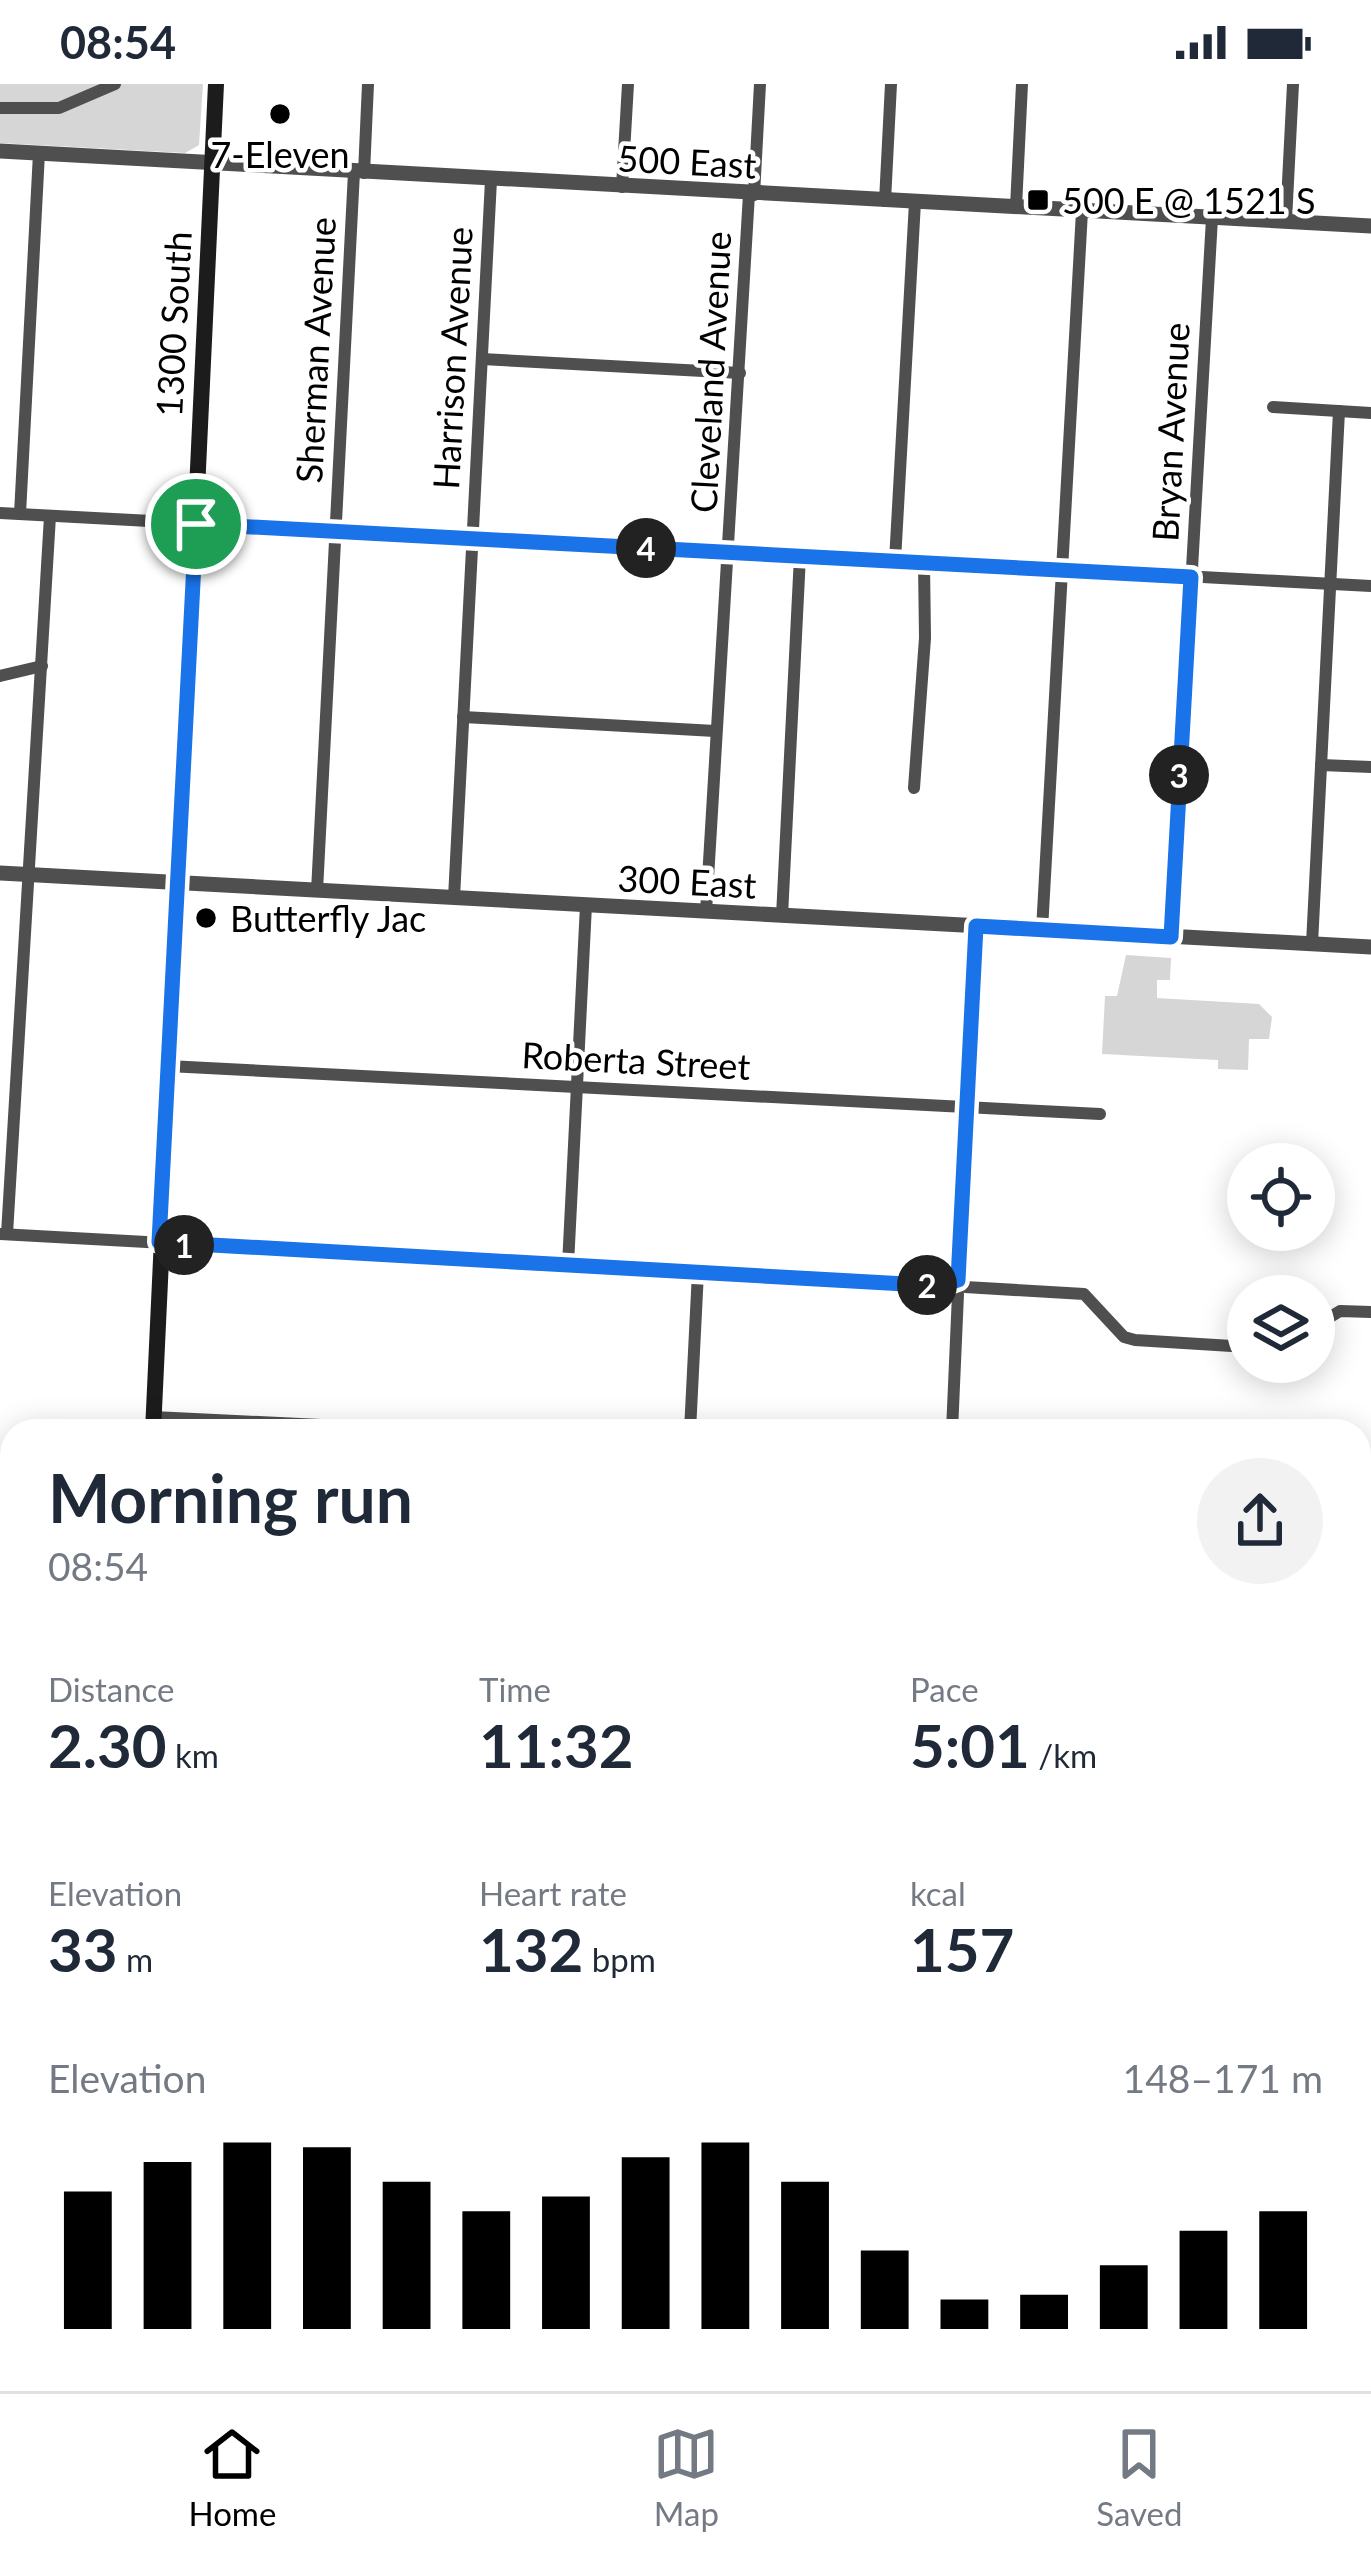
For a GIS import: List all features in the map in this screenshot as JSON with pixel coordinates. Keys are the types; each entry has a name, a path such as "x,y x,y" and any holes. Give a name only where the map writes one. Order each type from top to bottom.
{"main road":[{"name":"1300 South","path":"153,1419 216,84"}],"street":[{"path":"0,108 59,108 115,84"},
{"name":"Sherman Avenue","path":"317,891 335,534 368,84"},
{"path":"622,187 628,84"},
{"name":"Cleveland Avenue","path":"706,912 760,84"},
{"path":"885,201 891,84"},
{"path":"1016,207 1022,84"},
{"path":"1286,221 1293,84"},
{"name":"500 East","path":"0,151 1371,226"},
{"path":"20,514 38,153"},
{"name":"Harrison Avenue","path":"454,898 491,180"},
{"path":"895,561 915,202"},
{"path":"1042,930 1082,211"},
{"name":"Bryan Avenue","path":"1171,937 1212,218"},
{"path":"482,359 740,373"},
{"path":"1273,407 1371,412"},
{"path":"1312,944 1339,411"},
{"path":"0,513 1371,586"},
{"path":"50,516 3,1234 1074,1292 1084,1294 1124,1337 1227,1345"},
{"path":"782,916 800,556"},
{"path":"914,788 925,638 924,563"},
{"path":"0,676 42,665"},
{"path":"464,717 715,731"},
{"path":"1321,765 1371,767"},
{"name":"300 East","path":"0,873 1371,947"},
{"path":"568,1265 586,905"},
{"path":"952,1419 976,926"},
{"name":"Roberta Street","path":"168,1066 1100,1114"},
{"path":"691,1419 698,1272"},
{"path":"1335,1314 1371,1312"}],"shaded area":[{"path":"0,84 203,84 199,145 185,153 0,143"},
{"path":"1126,955 1171,958 1170,980 1157,980 1157,998 1259,1004 1272,1017 1269,1039 1249,1039 1248,1070 1218,1069 1218,1060 1102,1054 1105,996 1117,996"}],"place":[{"name":"7-Eleven","path":"280,114"},
{"name":"500 E @ 1521 S","path":"1038,200"},
{"name":"Butterfly Jac","path":"206,918"}],"route":[{"path":"196,524 1191,577 1171,937 976,926 958,1280 952,1286 159,1242 196,524"}]}
